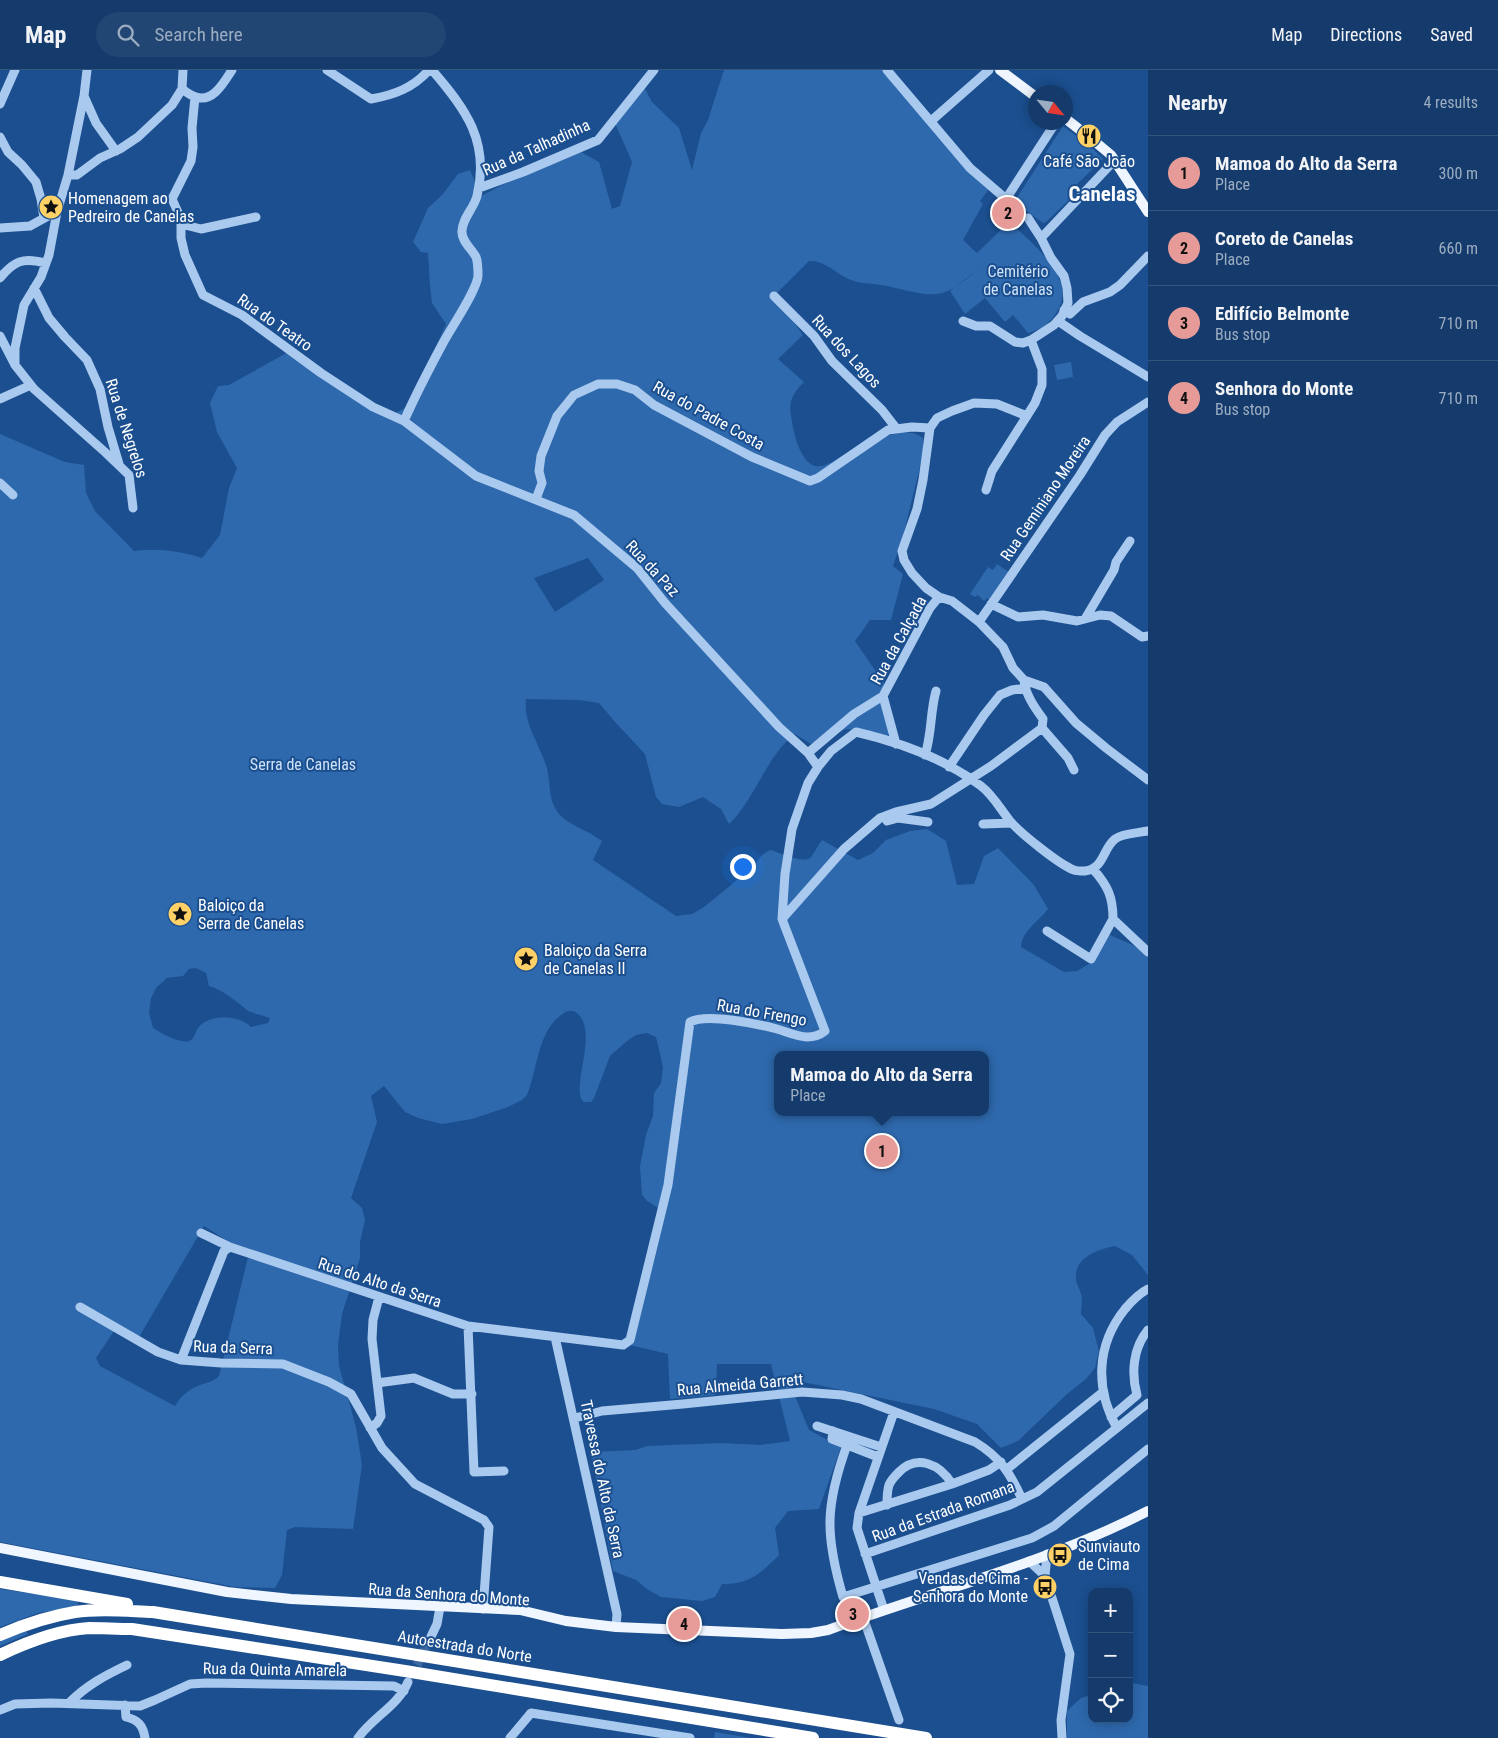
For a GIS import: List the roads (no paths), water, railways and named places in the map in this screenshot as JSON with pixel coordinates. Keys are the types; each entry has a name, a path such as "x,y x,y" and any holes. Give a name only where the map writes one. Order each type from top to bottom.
{"highway":[{"path":"0,1582 135,1605 153,1612"},
{"name":"Autoestrada do Norte","path":"0,1635 75,1612 111,1610 153,1612 926,1738"},
{"name":"Autoestrada do Norte","path":"0,1655 50,1635 88,1628 132,1629 405,1670 813,1738"}],"main road":[{"path":"1000,70 1028,91"},
{"path":"1073,124 1093,140 1114,161 1148,212"},
{"name":"Rua da Senhora do Monte","path":"0,1548 227,1592 263,1597 440,1608 520,1610 566,1621 616,1627 782,1634 828,1630 1029,1562 1106,1532 1148,1511"}],"street":[{"path":"0,104 15,70"},
{"path":"15,365 15,348 24,305 41,277 49,255 57,212 68,175 84,96 87,70"},
{"path":"68,175 77,175 100,158 116,151 138,137 172,105 182,89 183,70"},
{"path":"182,89 195,97 205,99 215,93 232,70"},
{"path":"327,70 371,100 390,96 412,86 431,70 465,111 477,138 481,157 479,188"},
{"name":"Rua da Talhadinha","path":"404,421 419,388 466,304 478,278 477,259 462,237 462,230 475,202 479,188 523,172 598,140 654,70"},
{"path":"887,70 970,168 1006,199 1051,130"},
{"path":"931,121 990,70"},
{"path":"84,96 96,123 116,151"},
{"name":"Rua do Teatro","path":"195,97 192,128 193,147 190,161 172,199 181,219 184,255 203,295 242,315 321,373 373,407 404,421"},
{"path":"0,138 8,152 36,182 44,218"},
{"path":"1041,238 1114,161"},
{"path":"0,228 30,226 57,212"},
{"path":"181,224 201,229 256,218"},
{"path":"963,321 976,326 990,326 1015,342 1023,343 1031,340 1058,320 1068,303 1064,276 1051,258 1028,218"},
{"path":"1064,310 1070,314 1083,302 1110,292 1120,285 1148,256"},
{"path":"0,278 10,266 21,260 36,260 45,263"},
{"name":"Rua de Negrelos","path":"34,288 49,318 87,360 100,389 108,427 120,467 128,475 133,508"},
{"name":"Rua dos Lagos","path":"774,296 814,336 832,361 882,410 896,428"},
{"path":"1058,320 1080,336 1148,377"},
{"path":"0,336 15,365 31,385 62,416 120,467"},
{"path":"986,490 992,470 1039,395 1043,376 1031,340"},
{"name":"Rua do Padre Costa","path":"536,499 542,484 539,471 541,456 557,416 574,394 598,384 617,384 635,390 654,405 752,458 810,481 818,478 888,430 896,428 930,428"},
{"path":"0,399 31,385"},
{"name":"Rua Geminiano Moreira","path":"979,622 1080,475 1105,435 1117,422 1148,402"},
{"path":"938,597 926,588 912,573 904,560 902,551 917,509 930,428 937,418 974,403 997,404 1027,416"},
{"name":"Rua da Paz","path":"404,421 476,476 574,514 638,568 665,603 779,727 808,753 818,767"},
{"path":"0,483 13,495"},
{"path":"1085,619 1114,570 1116,562 1130,541"},
{"name":"Rua da Calçada","path":"896,744 883,696 930,608 938,597 952,601 979,622 1003,647 1025,684 1034,706 1043,719 1042,728"},
{"path":"991,604 1018,616 1043,614 1076,621 1106,614 1142,637 1148,636"},
{"path":"949,766 973,730 1000,695 1025,684 1044,687 1076,723 1148,780"},
{"path":"925,755 929,742 936,691"},
{"path":"808,753 854,714 883,696"},
{"path":"782,919 844,849 880,818 896,812 931,804 991,766 1042,728 1068,758 1074,770"},
{"name":"Rua do Frengo","path":"556,1337 623,1345 630,1340 668,1185 690,1022 710,1018 775,1028 806,1038 819,1035 825,1031 782,919 785,874 792,829 808,783 831,750 856,732 882,738 925,755 949,766 982,787 1012,823 1031,841 1074,870 1084,871 1093,869"},
{"path":"869,827 898,818 928,822"},
{"path":"983,824 1012,823"},
{"path":"1046,931 1091,959 1113,919 1113,902 1104,882 1093,869 1114,840 1123,835 1148,831"},
{"path":"1113,919 1148,952"},
{"name":"Rua do Alto da Serra","path":"201,1233 230,1247 468,1326 556,1337"},
{"path":"181,1360 224,1251 230,1247"},
{"path":"1117,1428 1111,1417 1103,1392 1101,1372 1107,1340 1120,1316 1128,1306 1148,1289"},
{"path":"370,1428 377,1423 381,1416 372,1339 373,1320 378,1297"},
{"name":"Rua da Serra","path":"80,1307 158,1352 181,1360 283,1364 329,1382 351,1394 382,1448 415,1484 484,1520 489,1527 483,1609"},
{"path":"468,1326 474,1472 504,1471"},
{"path":"1111,1417 1137,1395 1133,1377 1134,1364 1144,1335 1148,1330"},
{"name":"Travessa do Alto da Serra","path":"556,1337 617,1614 616,1627"},
{"path":"377,1383 414,1378 453,1394 472,1394"},
{"name":"Rua Almeida Garrett","path":"574,1418 602,1411 802,1392 842,1395 861,1399 965,1437 990,1451 1004,1466 1022,1499"},
{"path":"859,1513 1004,1466 1103,1392"},
{"name":"Rua da Estrada Romana","path":"865,1554 1010,1505 1037,1492 1148,1403"},
{"path":"884,1610 857,1528 859,1513 894,1412"},
{"path":"816,1426 881,1447"},
{"path":"833,1431 832,1439 878,1457"},
{"path":"847,1445 836,1475 830,1504 829,1539 834,1567 843,1597 1032,1538 1054,1526 1148,1449"},
{"path":"887,1505 889,1485 902,1469 913,1463 923,1461 933,1465 944,1472 952,1484"},
{"path":"1047,1554 1045,1576 1070,1654 1061,1720 1062,1738"},
{"path":"1029,1562 1045,1576"},
{"path":"428,1643 437,1624 440,1608"},
{"path":"863,1617 899,1720"},
{"path":"70,1702 103,1676 127,1665"},
{"name":"Rua da Quinta Amarela","path":"0,1710 16,1704 70,1702 140,1706 190,1684 406,1686 391,1706 372,1721 358,1738"},
{"path":"125,1706 126,1717 135,1719 143,1728 145,1738"},
{"path":"510,1738 531,1713 690,1738"}],"tunnel":[{"path":"411,1677 428,1643"}],"place":[{"name":"Café São João","path":"1089,136"},
{"name":"Homenagem ao Pedreiro de Canelas","path":"51,207"},
{"name":"Coreto de Canelas","path":"1008,213"},
{"name":"Baloiço da Serra de Canelas","path":"180,914"},
{"name":"Baloiço da Serra de Canelas II","path":"526,959"},
{"name":"Mamoa do Alto da Serra","path":"882,1151"},
{"name":"Sunviauto de Cima","path":"1060,1555"},
{"name":"Vendas de Cima - Senhora do Monte","path":"1045,1587"},
{"name":"Edifício Belmonte","path":"853,1614"},
{"name":"Senhora do Monte","path":"684,1624"}],"district":[{"name":"Canelas","path":"1102,194"}],"park label":[{"name":"Cemitério de Canelas","path":"1018,280"},
{"name":"Serra de Canelas","path":"303,764"}]}
